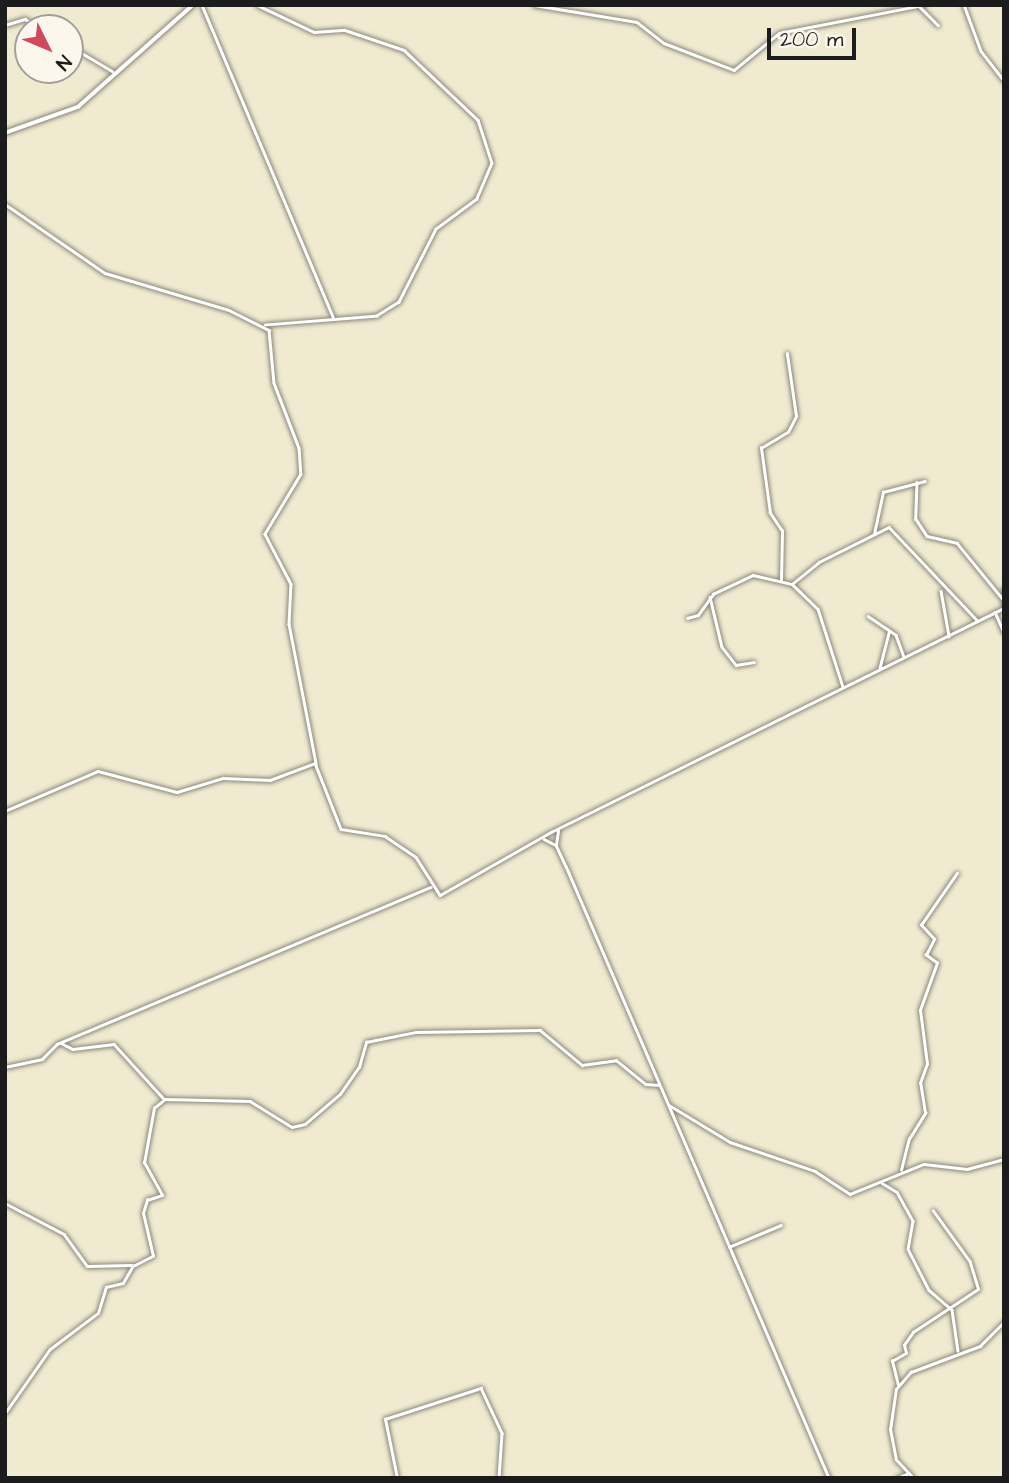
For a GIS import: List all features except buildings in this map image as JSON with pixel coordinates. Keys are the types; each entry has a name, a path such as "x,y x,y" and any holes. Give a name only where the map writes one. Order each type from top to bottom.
{"street":[{"path":"5,133 71,111 112,71 193,5"},
{"path":"202,5 333,317"},
{"path":"5,204 105,273 262,325 314,324 333,317 379,315 400,301 436,229 479,196 491,166 490,146 467,107 402,49 345,30 314,32 257,5"},
{"path":"534,5 635,22 664,43 734,70 779,33 921,6 937,25"},
{"path":"964,5 981,51 1004,80"},
{"path":"84,54 112,71"},
{"path":"262,325 271,334 274,383 301,469 295,494 265,534 291,584 289,624 316,763 341,830 385,836 416,858 430,887 440,895 559,830 1003,608 1004,589"},
{"path":"780,580 782,531 770,513 761,448 788,432 796,416 787,354"},
{"path":"874,534 883,492 925,481"},
{"path":"917,482 916,518 927,536 932,542 957,543 1002,598"},
{"path":"792,584 874,534 892,528 941,589 978,621"},
{"path":"687,618 698,615 710,597 753,575 792,584 818,609 843,687"},
{"path":"941,589 949,636"},
{"path":"710,597 722,648 736,665 754,662"},
{"path":"995,612 1004,632"},
{"path":"869,616 890,631 904,657"},
{"path":"879,670 890,631"},
{"path":"843,681 848,685"},
{"path":"5,811 96,771 177,792 223,778 270,779 316,763"},
{"path":"559,830 556,845 829,1478"},
{"path":"541,840 556,845"},
{"path":"901,1170 908,1139 925,1114 920,1083 927,1064 919,1010 937,963 926,955 934,939 921,925 957,873"},
{"path":"5,1068 42,1059 61,1043 430,887"},
{"path":"5,1413 50,1349 88,1326 106,1287 123,1283 133,1266 153,1256 143,1209 147,1200 162,1195 145,1163 154,1108 165,1100 250,1101 277,1122 303,1125 341,1092 361,1063 366,1042 458,1028 488,1035 546,1032 582,1065 616,1060 646,1084 659,1085"},
{"path":"61,1043 73,1049 114,1044 165,1100"},
{"path":"669,1105 730,1142 814,1171 848,1193 882,1183 901,1170 924,1164 973,1168 1004,1159"},
{"path":"882,1183 897,1192 913,1221 908,1250 927,1288 947,1304 958,1324 958,1351"},
{"path":"5,1203 64,1234 87,1266 110,1261 133,1266"},
{"path":"914,1478 907,1474 890,1430 898,1385 892,1360 906,1353 904,1345 913,1332 947,1304 978,1288 970,1262 933,1211"},
{"path":"729,1247 781,1225"},
{"path":"898,1385 958,1351 980,1346 1004,1322"},
{"path":"397,1478 385,1419 481,1388 502,1433 499,1478"},
{"path":"897,1478 907,1474"}]}
